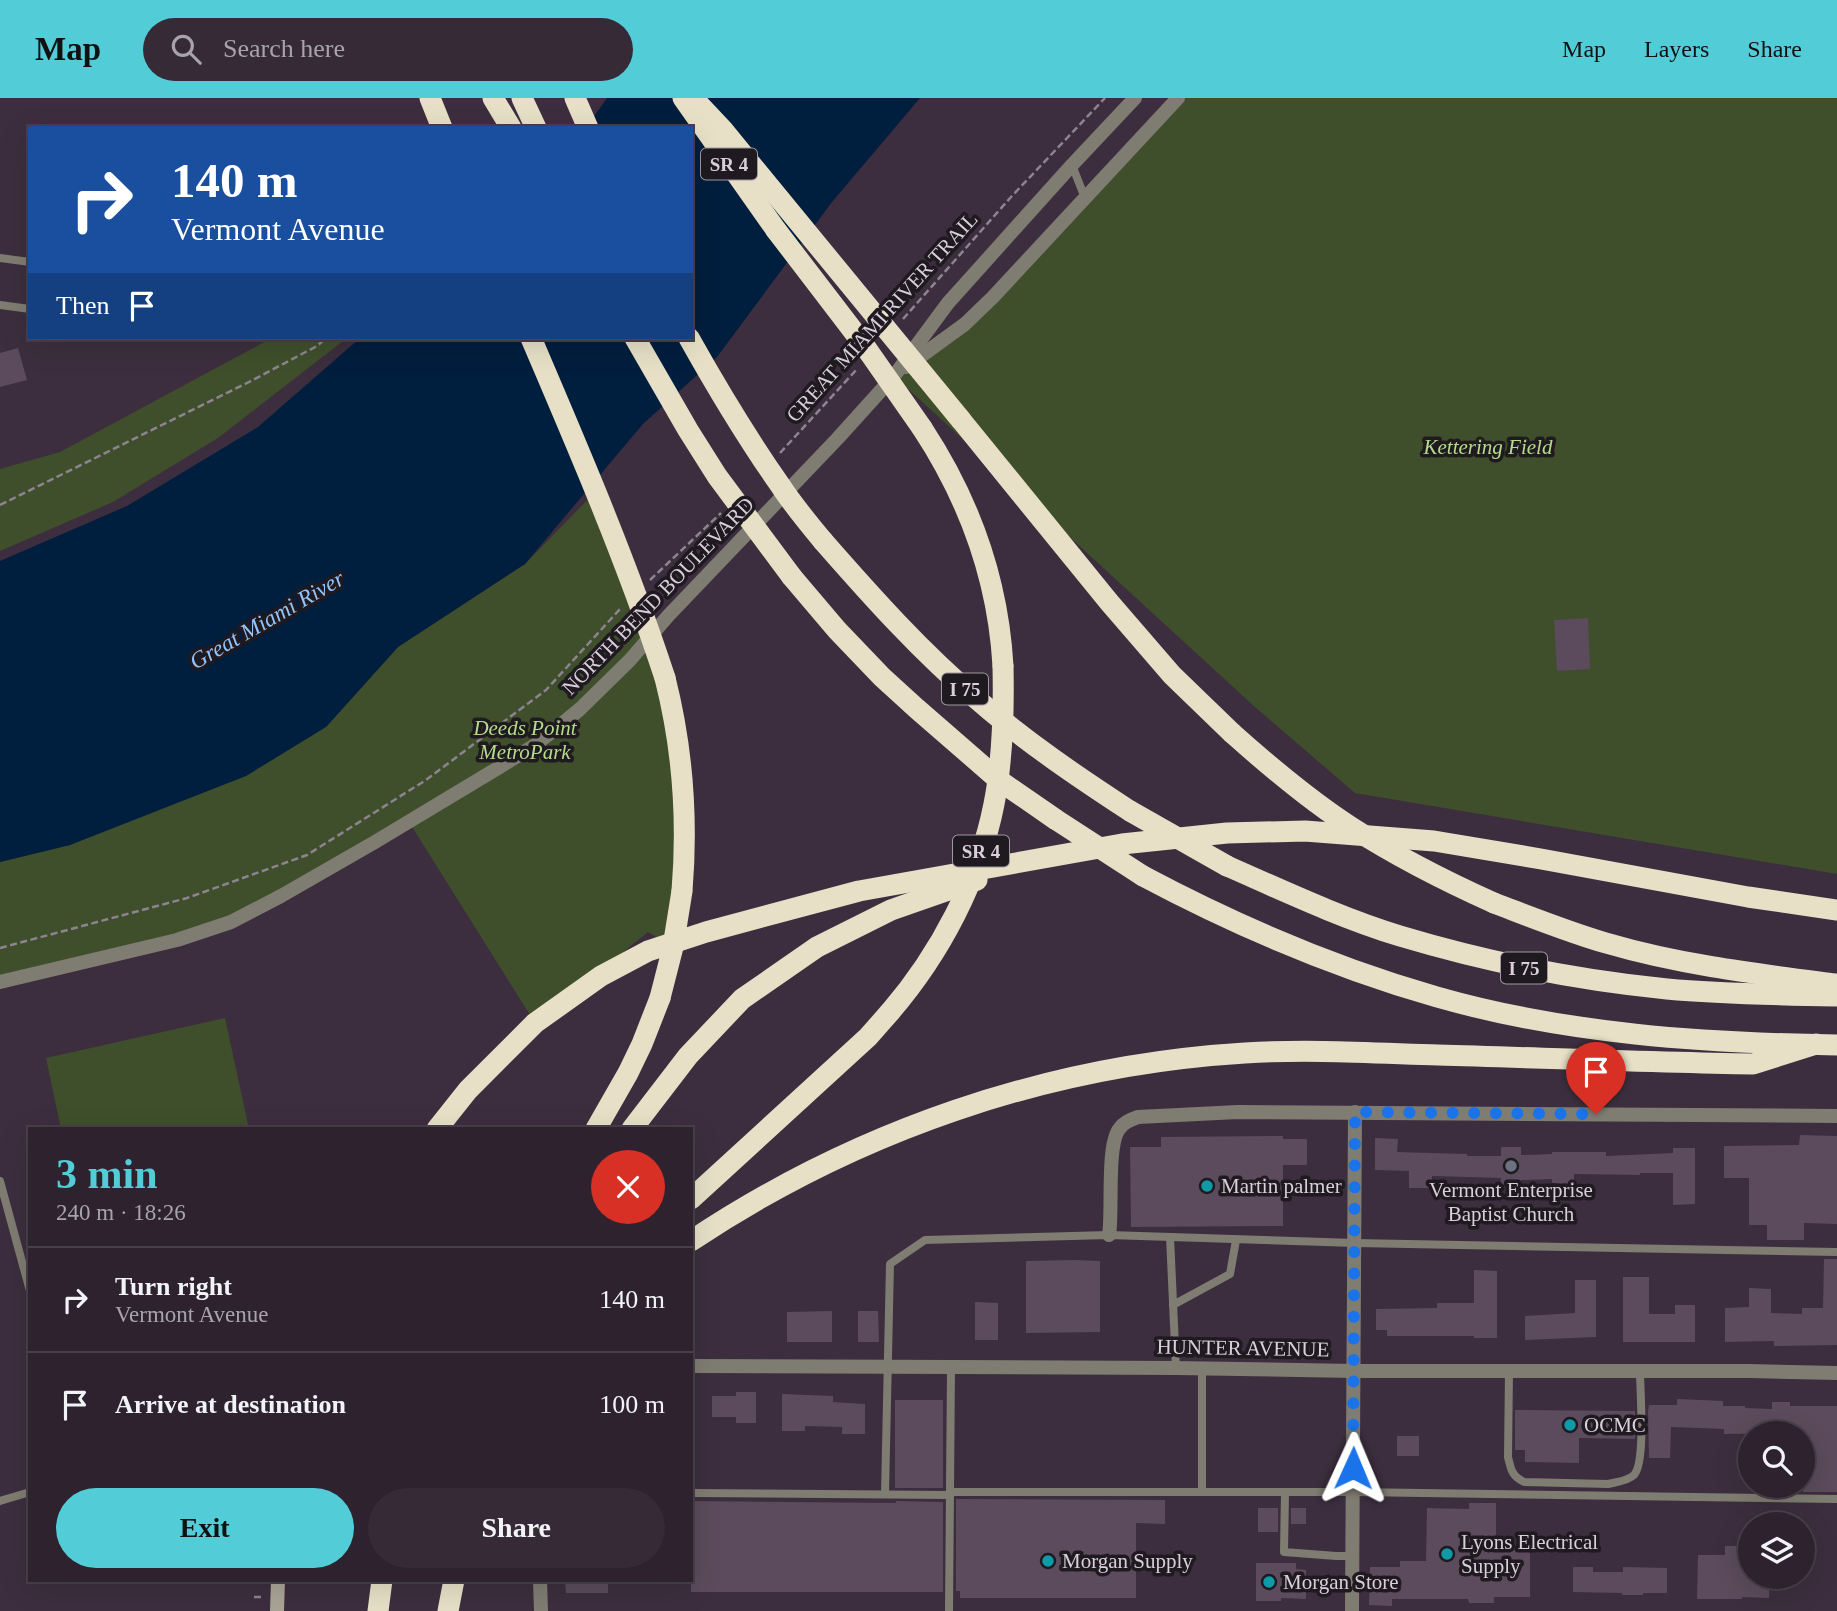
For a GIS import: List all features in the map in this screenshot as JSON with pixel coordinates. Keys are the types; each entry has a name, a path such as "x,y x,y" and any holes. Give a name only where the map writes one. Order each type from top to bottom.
{"highway":[{"path":"493,98 510,126"},
{"path":"522,98 535,126"},
{"path":"575,98 588,126"},
{"name":"SR 4","path":"683,98 776,230 864,345 922,428 959,492 975,529 991,582 1002,639 1003,666 1002,750 994,805 980,855 945,935 915,982 868,1037 693,1197"},
{"path":"693,98 723,130 1109,602 1172,675 1232,733 1287,779 1350,826 1430,873 1494,903 1567,931 1608,944 1711,967 1837,985"},
{"path":"532,340 642,609 665,678 676,725 684,784 682,891 673,947 660,998 633,1063 597,1124"},
{"name":"I 75","path":"636,340 717,476 792,577 837,630 882,677 1000,781 1143,876 1224,918 1294,948 1440,998 1599,1030 1710,1041 1826,1044"},
{"name":"I 75","path":"691,340 717,388 781,487 823,541 903,630 978,701 1064,768 1130,811 1227,866 1335,912 1456,952 1560,975 1666,989 1837,996"},
{"path":"439,1127 468,1090 535,1023 601,975 648,951 706,932 859,891 1122,844 1227,833 1305,831 1434,841 1748,897 1837,910"},
{"path":"634,1127 688,1056 742,999 817,947 891,910 1042,857"},
{"path":"693,1240 785,1184 844,1154 973,1104 1089,1073 1189,1058 1247,1053 1353,1052 1754,1063 1826,1044"},
{"path":"378,1611 382,1582"},
{"path":"448,1611 454,1582"}],"street":[{"name":"NORTH BEND BOULEVARD","path":"0,982 177,940 231,922 363,849 532,747 580,709 629,660 838,438 894,376 948,303 1135,98"},
{"name":"NORTH BEND BOULEVARD","path":"894,376 974,315 993,297 1178,98"},
{"path":"1109,1235 1112,1221 1113,1141 1119,1128 1138,1116 1238,1112 1355,1112 1837,1116"},
{"path":"1352,1611 1355,1112"},
{"name":"HUNTER AVENUE","path":"693,1366 1837,1373"},
{"path":"277,1611 278,1582"},
{"path":"540,1582 541,1611"}],"lane":[{"path":"1072,165 1085,198"},
{"path":"0,258 28,262"},
{"path":"0,305 28,309"},
{"path":"0,1181 28,1284"},
{"path":"885,1494 890,1264 925,1240 1109,1235 1355,1243 1837,1252"},
{"path":"1170,1237 1176,1368"},
{"path":"1173,1305 1230,1274 1236,1240"},
{"path":"949,1611 951,1367"},
{"path":"1202,1368 1202,1492"},
{"path":"1509,1371 1508,1457 1516,1478 1524,1482 1608,1484 1633,1476 1639,1465 1640,1371"},
{"path":"1285,1492 1284,1552 1353,1556"},
{"path":"693,1493 1353,1492 1837,1499"},
{"path":"0,1501 28,1493"}],"path":[{"name":"GREAT MIAMI RIVER TRAIL","path":"903,319 1011,197 1105,98"},
{"path":"0,505 249,382 317,346 322,340"},
{"name":"GREAT MIAMI RIVER TRAIL","path":"781,452 866,360"},
{"path":"678,554 724,510"},
{"path":"0,948 187,898 307,855 426,780 546,690 608,620"},
{"path":"254,1597 263,1597"}],"green space":[{"name":"Kettering Field","path":"1178,98 1837,98 1837,874 1355,793 1255,707 894,376 965,324"},
{"path":"268,340 344,340 218,438 113,502 0,551 0,469 60,452"},
{"name":"Deeds Point MetroPark","path":"596,491 681,759 673,947 648,932 535,1023 409,822 231,922 0,982 0,862 70,845 326,727 398,647 525,564"},
{"path":"225,1018 249,1127 61,1127 46,1058"}],"water":[{"name":"Great Miami River","path":"607,98 920,98 832,202 717,357 643,424 525,564 398,647 326,727 246,776 70,845 0,862 0,561 127,506 258,427 358,340 693,340 693,126 587,126"}],"building":[{"path":"18,348 27,380 0,387 0,353"},
{"path":"1588,618 1590,669 1557,671 1554,620"},
{"path":"1800,1135 1837,1136 1837,1224 1804,1223 1804,1240 1767,1240 1767,1225 1749,1225 1749,1178 1724,1178 1724,1146 1799,1145"},
{"name":"Martin palmer","path":"1283,1136 1283,1139 1307,1139 1307,1165 1283,1165 1283,1226 1131,1227 1130,1147 1161,1147 1161,1137"},
{"path":"1375,1138 1398,1139 1397,1152 1467,1156 1501,1156 1501,1147 1521,1147 1521,1155 1606,1152 1606,1156 1673,1153 1673,1148 1695,1148 1695,1204 1673,1205 1673,1173 1574,1174 1574,1184 1552,1183 1552,1179 1521,1180 1521,1185 1500,1185 1501,1178 1432,1176 1432,1188 1409,1188 1409,1171 1375,1170"},
{"path":"1824,1259 1837,1259 1837,1345 1774,1346 1774,1341 1725,1342 1725,1308 1749,1307 1749,1288 1771,1289 1771,1313 1802,1314 1802,1308 1823,1308"},
{"path":"1026,1261 1100,1261 1100,1332 1026,1333"},
{"path":"1474,1270 1497,1271 1497,1338 1387,1336 1387,1330 1376,1330 1376,1309 1437,1308 1437,1303 1474,1303"},
{"path":"1623,1277 1649,1277 1649,1314 1675,1314 1675,1305 1695,1305 1695,1342 1623,1342"},
{"path":"1575,1280 1596,1280 1596,1337 1525,1340 1525,1316 1575,1313"},
{"path":"975,1302 998,1303 998,1340 975,1340"},
{"path":"832,1311 832,1342 787,1342 787,1312"},
{"path":"858,1311 878,1311 879,1342 858,1342"},
{"path":"736,1392 756,1392 756,1423 736,1423 736,1417 712,1417 712,1396 736,1396"},
{"path":"782,1394 833,1396 833,1402 865,1404 865,1434 842,1434 842,1427 805,1426 805,1431 782,1431"},
{"path":"1677,1399 1723,1401 1723,1406 1745,1408 1772,1409 1772,1402 1790,1402 1790,1406 1837,1406 1837,1492 1815,1492 1815,1421 1738,1421 1738,1434 1724,1434 1724,1429 1671,1427 1670,1458 1649,1458 1649,1405 1677,1405"},
{"path":"895,1400 943,1400 943,1488 895,1488"},
{"name":"OCMC","path":"1515,1410 1635,1411 1635,1439 1579,1438 1579,1463 1525,1462 1525,1450 1515,1450"},
{"path":"1397,1436 1419,1436 1419,1456 1397,1456"},
{"name":"Morgan Supply","path":"956,1499 1165,1500 1165,1524 1136,1523 1136,1598 960,1598 960,1591 956,1591"},
{"path":"693,1501 943,1502 943,1592 691,1592"},
{"path":"1469,1503 1496,1503 1496,1546 1530,1546 1530,1597 1494,1597 1494,1603 1469,1603 1468,1599 1392,1599 1392,1606 1369,1605 1370,1567 1400,1567 1400,1561 1426,1561 1427,1508 1469,1509"},
{"path":"1258,1508 1278,1508 1278,1532 1258,1532"},
{"path":"1291,1508 1306,1508 1306,1524 1291,1524"},
{"path":"1725,1546 1738,1546 1738,1589 1769,1589 1769,1598 1697,1599 1698,1555 1725,1555"},
{"path":"1256,1563 1296,1563 1296,1569 1306,1570 1306,1599 1256,1601"},
{"path":"1573,1567 1593,1567 1593,1572 1623,1572 1623,1567 1667,1568 1667,1593 1622,1595 1573,1592"},
{"path":"565,1582 608,1582 608,1593 566,1593"}],"place":[{"name":"Vermont Enterprise Baptist Church","path":"1511,1166"},
{"name":"Martin palmer","path":"1207,1186"},
{"name":"OCMC","path":"1570,1425"},
{"name":"Lyons Electrical Supply","path":"1447,1554"},
{"name":"Morgan Supply","path":"1048,1561"},
{"name":"Morgan Store","path":"1269,1582"}],"route":[{"path":"1353,1468 1355,1112 1596,1114"}]}
